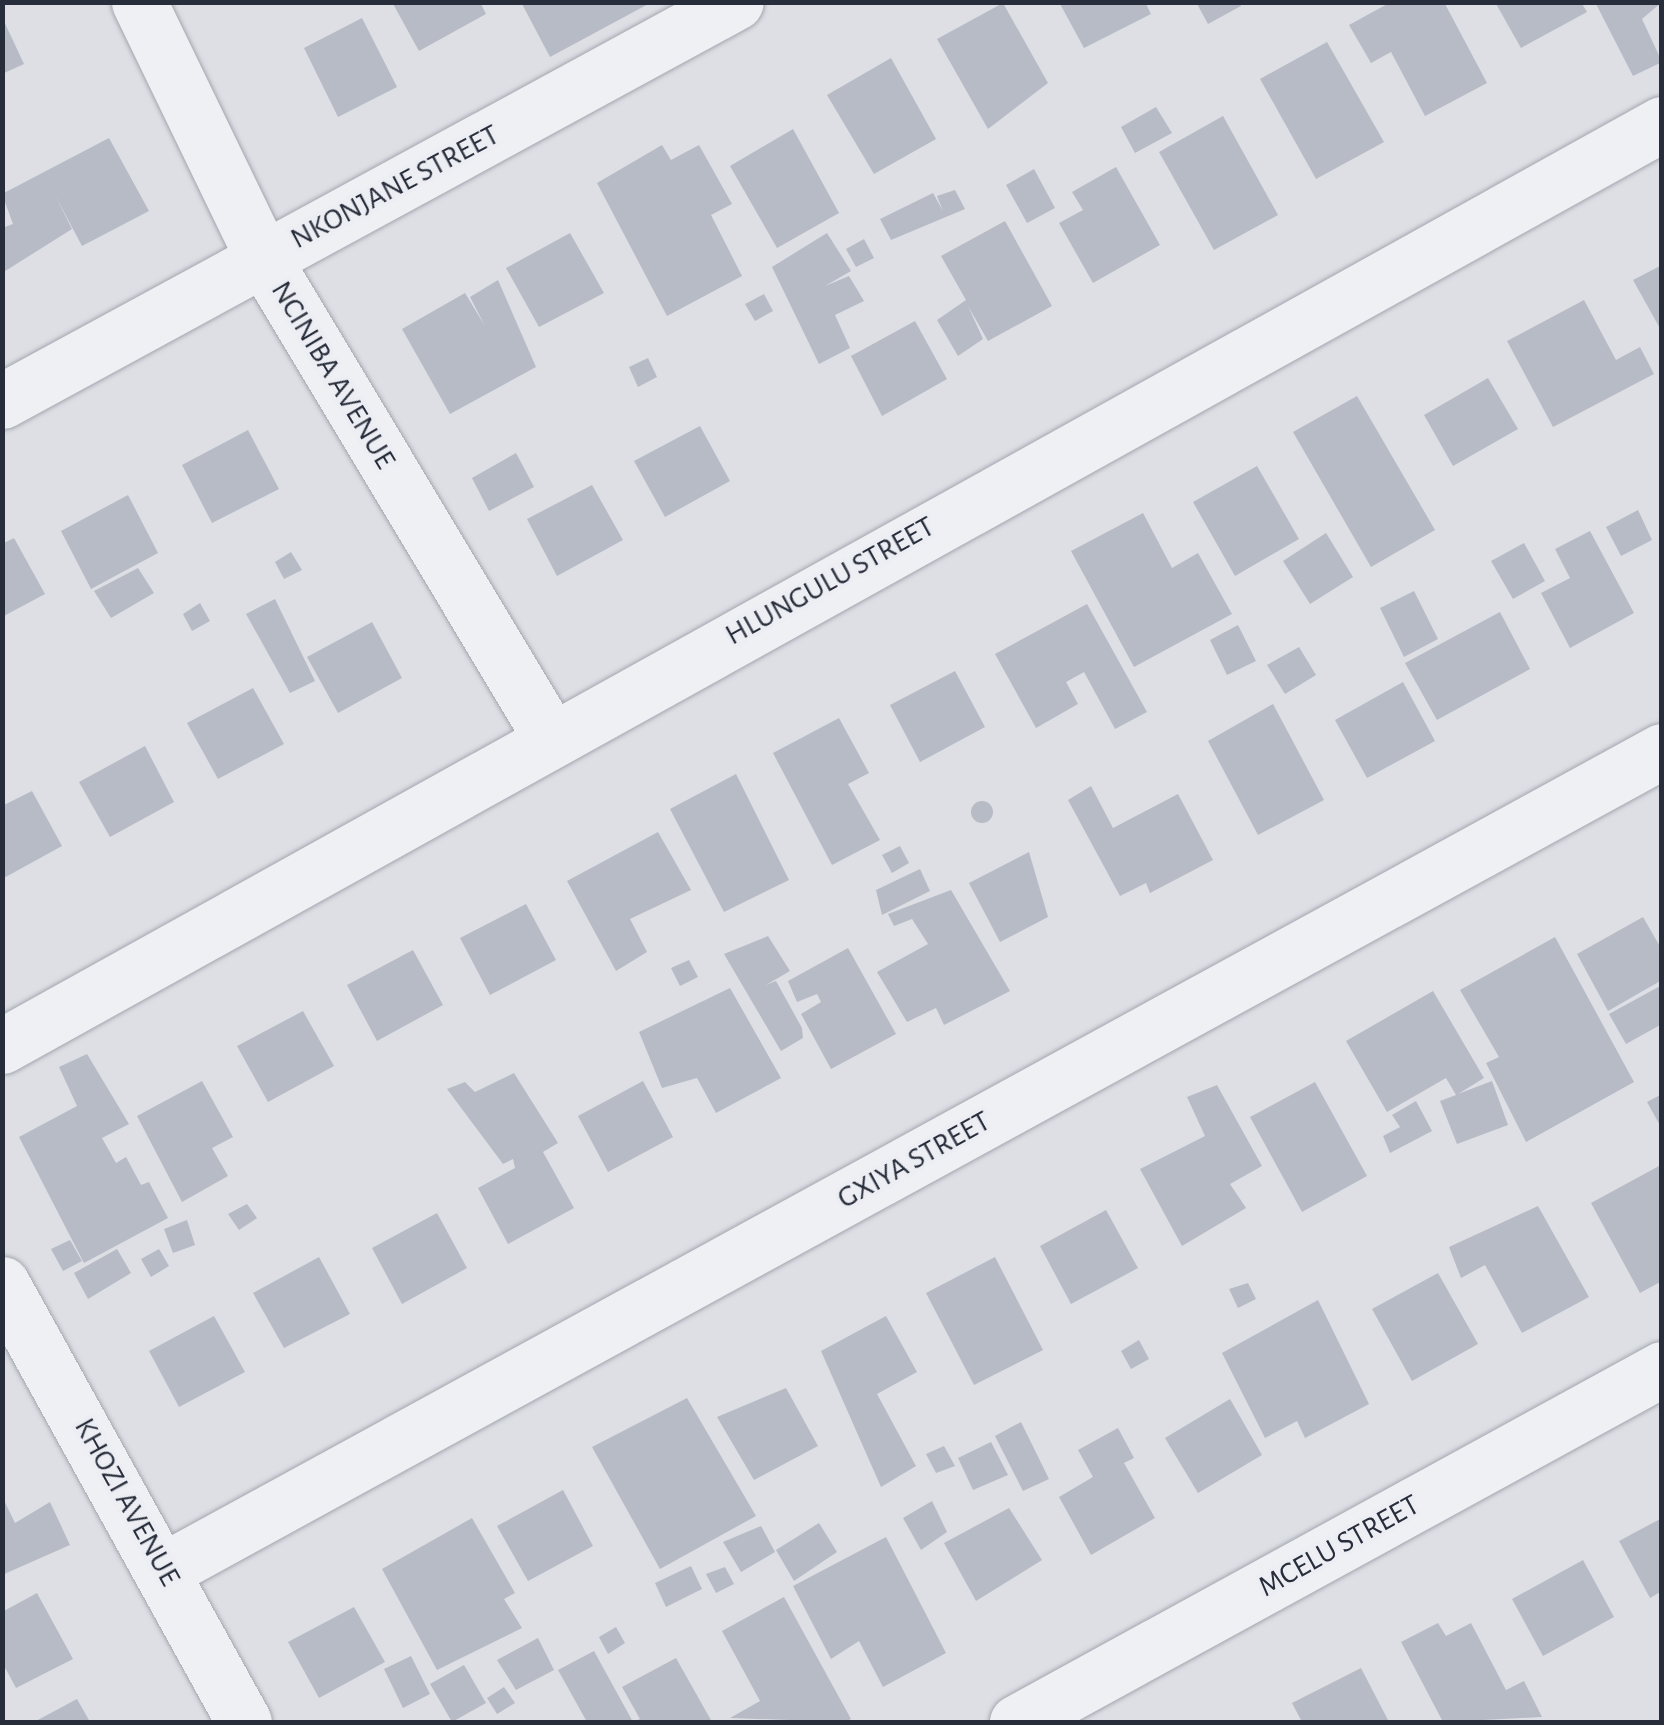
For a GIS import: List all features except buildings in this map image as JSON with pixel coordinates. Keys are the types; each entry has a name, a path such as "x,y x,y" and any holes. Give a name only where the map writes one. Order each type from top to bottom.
{"street":[{"name":"NCINIBA AVENUE","path":"139,2 264,258 549,736"},
{"name":"NKONJANE STREET","path":"2,401 736,2"},
{"name":"HLUNGULU STREET","path":"2,1046 549,736 1662,124"},
{"name":"GXIYA STREET","path":"166,1569 1662,751"},
{"name":"KHOZI AVENUE","path":"2,1284 166,1569 244,1722"},
{"name":"MCELU STREET","path":"1017,1722 1662,1369"}]}
